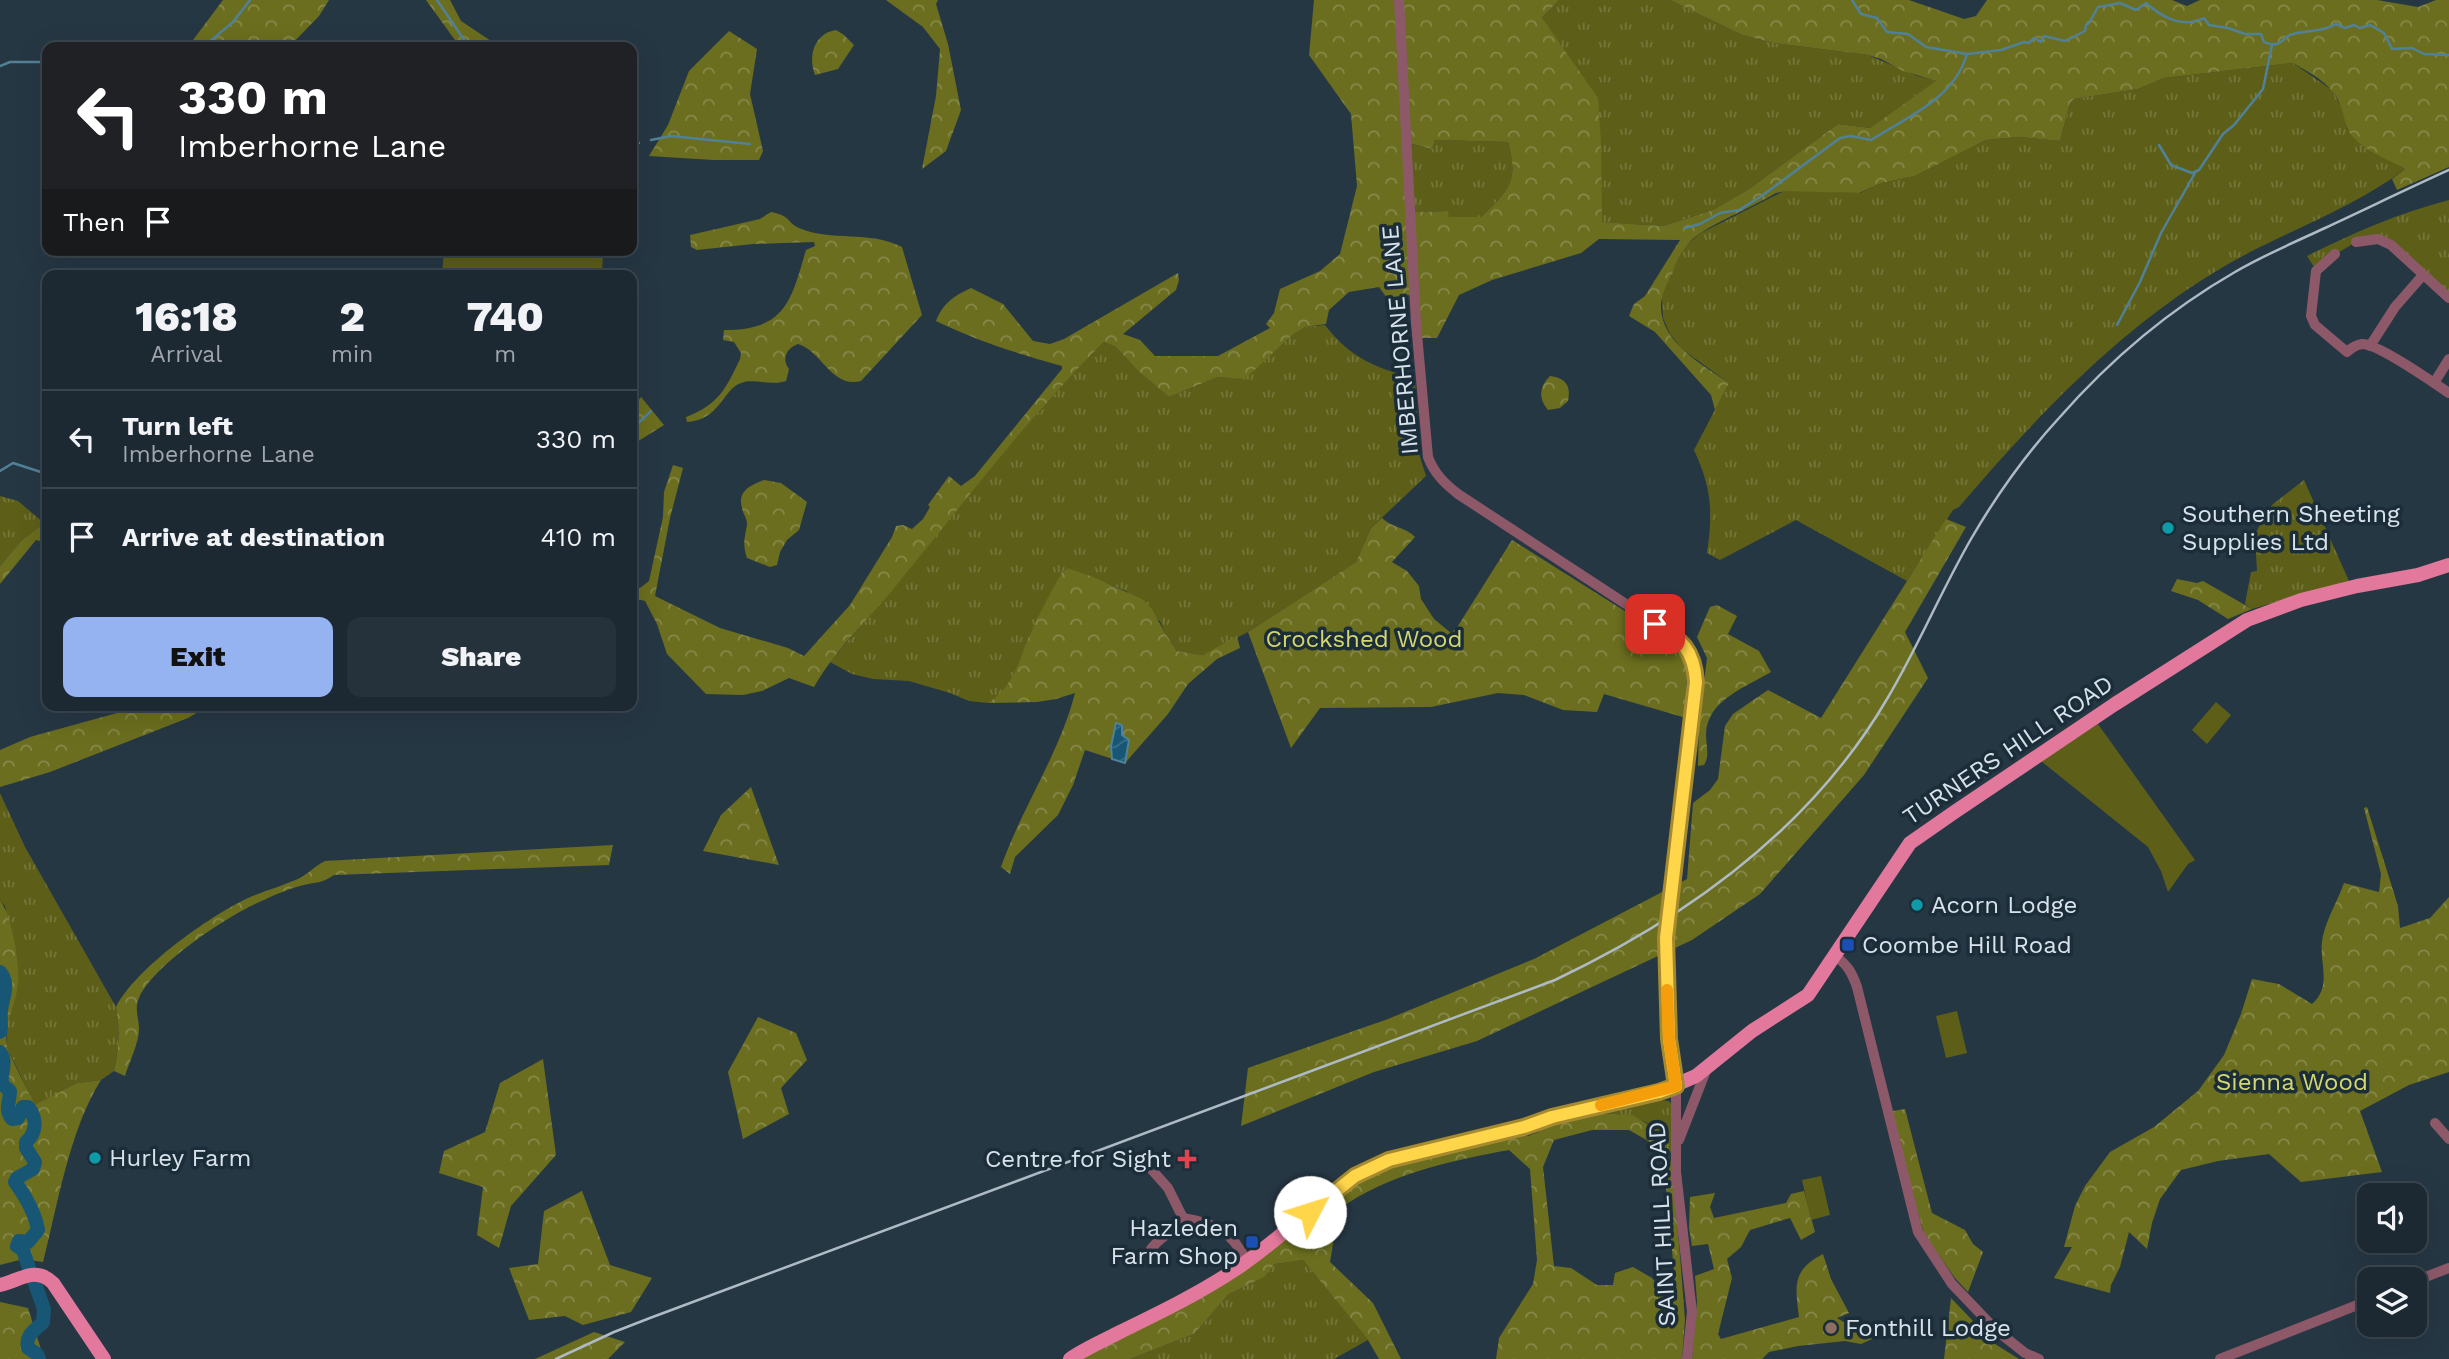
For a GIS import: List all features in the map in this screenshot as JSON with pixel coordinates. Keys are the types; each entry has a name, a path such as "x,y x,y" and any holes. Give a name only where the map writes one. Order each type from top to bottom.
{"main road":[{"name":"TURNERS HILL ROAD","path":"1070,1359 1189,1298 1247,1262 1330,1194 1370,1167 1524,1127 1552,1117 1659,1092 1696,1076 1752,1031 1808,995 1910,843 2247,620 2301,600 2418,575 2449,565"},
{"path":"0,1285 38,1273 47,1277 54,1283 104,1359"}],"street":[{"name":"IMBERHORNE LANE","path":"1399,0 1416,323 1428,457 1442,481 1458,494 1667,631 1685,646 1695,664 1696,682 1666,938 1669,1039 1676,1086"},
{"path":"2356,242 2378,239 2391,246 2449,298"},
{"path":"2335,254 2316,271 2311,316 2315,325 2347,352 2362,344 2370,346 2449,393"},
{"path":"2370,346 2395,307 2423,275"},
{"path":"2434,383 2449,359"},
{"path":"1836,956 1852,972 1857,987 1918,1232 1952,1284 1987,1321 2025,1353 2039,1359"},
{"path":"1676,1148 1707,1068"},
{"name":"SAINT HILL ROAD","path":"1676,1086 1676,1172 1692,1312 1687,1359"},
{"path":"2435,1123 2449,1139"},
{"path":"1152,1170 1168,1188 1183,1218"},
{"path":"1183,1218 1200,1221 1231,1236 1247,1262"},
{"path":"1151,1249 1158,1239 1181,1223 1183,1218"},
{"path":"2427,1276 2449,1268"},
{"path":"2220,1359 2357,1305"}],"green space":[{"path":"223,0 329,0 319,16 294,42 184,42 193,40"},
{"path":"426,0 450,0 461,21 492,42 456,42"},
{"path":"886,0 938,0 936,4 948,44 961,110 946,151 922,169 936,96 940,49 923,27"},
{"path":"1314,0 1559,0 1542,18 1598,98 1602,222 1663,226 1713,210 1749,189 1838,124 1870,128 1936,81 1903,71 1868,55 1774,43 1742,35 1670,0 1909,0 1964,19 1976,16 1987,0 2172,0 2187,6 2200,0 2377,0 2418,7 2436,0 2449,0 2449,167 2397,190 2392,179 2405,169 2358,142 2348,130 2333,92 2322,81 2293,63 2164,78 2138,89 2074,99 2070,103 2060,141 2020,137 1986,140 1915,176 1882,183 1859,193 1776,193 1694,238 1679,257 1663,296 1662,318 1675,341 1684,351 1729,383 1715,410 1711,395 1655,332 1629,316 1634,304 1645,296 1680,240 1599,239 1581,253 1492,280 1459,295 1437,338 1421,338 1418,294 1387,298 1379,287 1349,292 1329,310 1326,324 1305,327 1290,337 1245,379 1218,377 1169,397 1139,372 1116,347 1104,342 1022,431 842,648 814,687 789,678 762,691 743,695 706,694 667,654 657,624 645,601 637,599 637,587 649,581 663,517 664,492 673,465 683,468 655,596 720,628 788,648 804,656 850,605 896,526 903,525 912,529 923,519 930,507 928,505 949,476 961,486 975,476 1062,369 1062,366 967,335 936,321 942,309 954,297 971,288 1003,304 1033,341 1050,344 1064,339 1178,273 1176,290 1123,334 1140,340 1155,356 1218,356 1270,328 1266,324 1274,313 1280,289 1320,271 1340,254 1357,186 1351,114 1309,55","holes":["1435,140 1508,142 1512,176 1509,184 1499,200 1481,217 1449,217 1448,211 1416,212 1410,206 1408,143 1432,149"]},
{"path":"1559,0 1670,0 1742,35 1774,43 1868,55 1917,76 1937,81 1870,128 1838,124 1749,189 1713,210 1663,226 1601,222 1601,142 1542,18"},
{"path":"836,30 854,45 838,69 815,75 812,61 814,47 822,36"},
{"path":"729,31 757,49 750,94 763,151 759,160 649,156 668,125 689,71"},
{"path":"2293,63 2332,90 2343,110 2347,129 2361,144 2405,169 2360,198 2218,270 2181,294 2112,348 2048,409 1959,507 1953,510 1907,581 1796,520 1720,560 1707,553 1710,500 1694,450 1729,383 1682,349 1670,334 1663,318 1662,297 1684,248 1699,234 1786,190 1860,193 1882,183 1915,176 1986,140 2020,137 2060,141 2070,103 2074,99 2138,89 2164,78"},
{"path":"1435,140 1508,142 1512,176 1499,200 1481,217 1449,217 1447,211 1416,212 1410,207 1407,143 1432,149"},
{"path":"2449,200 2449,298 2391,245 2356,242 2314,267 2307,256 2376,224"},
{"path":"771,212 783,215 795,226 811,232 877,239 902,247 922,315 861,381 842,380 814,354 798,344 786,354 785,361 789,369 786,381 741,383 729,392 714,411 698,420 687,422 686,417 706,407 720,395 740,359 741,353 734,342 723,340 724,330 761,325 783,309 796,284 806,250 815,246 814,242 753,244 697,250 691,247 690,235 760,219"},
{"path":"444,256 603,256 602,270 442,270"},
{"path":"1325,325 1344,346 1365,360 1415,378 1418,451 1426,476 1371,528 1356,562 1248,632 1203,655 1177,651 1160,621 1126,591 1068,568 1062,572 1030,634 1011,682 988,703 969,701 909,681 873,679 852,674 830,662 1032,419 1104,342 1116,347 1139,372 1169,397 1218,377 1245,378 1305,327"},
{"path":"1550,376 1564,381 1569,396 1568,401 1560,408 1548,410 1541,393"},
{"path":"641,397 664,425 637,442 637,402"},
{"path":"764,480 781,483 807,502 799,530 787,540 777,565 770,567 747,558 744,544 747,522 741,502 746,490"},
{"path":"2304,480 2349,581 2252,609 2245,604 2251,572 2257,571 2255,535 2273,504"},
{"path":"0,496 18,501 42,521 42,525 22,540 0,566"},
{"name":"Crockshed Wood","path":"1382,518 1415,537 1392,562 1407,571 1419,586 1421,599 1434,619 1451,633 1512,540 1639,620 1675,646 1687,668 1686,718 1604,694 1597,712 1563,710 1524,695 1498,693 1431,707 1320,708 1291,748 1248,632 1356,562 1371,528"},
{"path":"1946,519 1966,527 1905,632 1928,678 1864,775 1760,894 1692,940 1477,1041 1374,1072 1241,1126 1248,1068 1388,1019 1534,959 1687,879 1693,803 1710,790 1718,779 1725,726 1733,714 1768,690 1821,718"},
{"path":"42,525 42,542 36,540 0,584 0,566 22,540"},
{"path":"1068,568 1142,599 1152,609 1177,651 1203,655 1237,636 1240,648 1217,659 1188,684 1168,714 1125,763 1085,750 1073,785 1058,815 1015,857 1010,874 1001,867 1060,738 1075,693 1037,702 988,703 1011,679 1042,610 1062,572"},
{"path":"2177,579 2197,583 2203,581 2252,609 2228,619 2198,600 2171,591"},
{"path":"1717,605 1737,616 1728,634 1759,651 1771,672 1740,689 1720,703 1713,712 1706,734 1707,758 1704,765 1698,766 1699,722 1707,658 1697,637 1710,607"},
{"path":"2216,702 2231,715 2207,744 2192,730"},
{"path":"124,711 200,711 50,772 0,787 0,750 30,737"},
{"path":"2098,724 2195,860 2188,864 2168,892 2161,871 2148,847 2041,761"},
{"path":"751,787 779,865 703,851 721,815"},
{"path":"0,793 25,847 116,1007 117,1015 118,1039 114,1071 101,1080 77,1083 35,1106 6,1045 8,1018 18,984 5,906 0,901"},
{"name":"Sienna Wood","path":"2367,807 2398,906 2400,928 2430,918 2449,897 2449,1072 2409,1085 2360,1111 2382,1172 2301,1182 2269,1154 2218,1161 2181,1170 2160,1199 2147,1249 2129,1232 2110,1293 2054,1278 2072,1247 2064,1247 2075,1206 2085,1186 2110,1152 2154,1127 2198,1091 2224,1055 2252,979 2279,984 2312,1004 2319,996 2324,981 2323,936 2344,883 2379,892 2381,874 2364,808"},
{"path":"613,845 609,865 334,875 273,896 213,928 160,970 139,998 139,1034 125,1076 114,1071 118,1039 116,1007 139,976 174,945 213,918 248,898 298,879 325,861"},
{"path":"0,901 11,928 18,976 6,1042 35,1105 77,1083 101,1080 90,1100 73,1145 43,1262 23,1259 0,1265 0,1012 5,981 0,972"},
{"path":"1957,1011 1967,1053 1946,1058 1936,1016"},
{"path":"758,1017 796,1033 807,1060 781,1088 789,1114 743,1139 728,1072"},
{"path":"543,1059 556,1155 511,1206 499,1248 477,1235 483,1187 439,1173 444,1151 485,1132 500,1083"},
{"path":"1669,1101 1672,1105 1669,1156 1658,1133 1643,1121 1623,1115 1598,1113 1638,1102"},
{"path":"1905,1109 1932,1213 1965,1230 1973,1244 1983,1252 1968,1292 1924,1234 1895,1129 1893,1111"},
{"path":"1598,1113 1633,1115 1655,1129 1664,1141 1672,1166 1681,1268 1685,1320 1682,1359 1496,1359 1499,1338 1533,1284 1537,1260 1530,1169 1509,1150 1420,1170 1378,1187 1339,1209 1330,1262 1373,1303 1401,1359 1379,1359 1368,1340 1303,1260 1275,1264 1264,1277 1229,1294 1194,1334 1130,1359 1078,1359 1132,1332 1332,1197 1371,1174 1414,1158 1520,1135 1528,1136 1553,1122","holes":["1592,1130 1629,1130 1657,1146 1665,1176 1675,1299 1667,1298 1652,1278 1633,1267 1615,1273 1613,1285 1597,1285 1571,1268 1554,1266 1543,1167 1554,1140"]},
{"path":"1821,1176 1830,1215 1811,1220 1802,1180"},
{"path":"582,1191 610,1265 652,1278 631,1312 583,1325 565,1316 529,1320 509,1268 538,1264 544,1211"},
{"path":"1804,1191 1815,1232 1801,1240 1790,1218 1750,1230 1741,1247 1727,1259 1732,1278 1718,1334 1721,1339 1799,1317 1798,1280 1806,1266 1823,1254 1831,1279 1849,1313 1837,1318 1872,1339 1861,1344 1845,1341 1798,1346 1769,1352 1762,1359 1692,1359 1697,1301 1695,1276 1714,1269 1708,1244 1692,1246 1689,1228 1690,1197 1715,1193 1710,1207 1714,1218 1786,1203 1791,1194"},
{"path":"1303,1260 1368,1340 1334,1359 1130,1359 1194,1334 1229,1294 1263,1277 1275,1264"},
{"path":"1951,1298 1995,1344 2019,1359 1944,1359"},
{"path":"0,1302 28,1308 44,1359 0,1359"},
{"path":"594,1332 625,1342 608,1359 535,1359"}],"water":[{"path":"1116,723 1122,725 1122,735 1129,740 1125,763 1112,759 1111,746"}],"waterway":[{"path":"209,42 233,22 250,0"},
{"path":"437,0 466,42"},
{"path":"1852,0 1861,14 1877,18 1887,32 1908,34 1926,47 1967,54 2001,50 2024,42 2029,43 2034,38 2041,42 2044,36 2065,41 2085,31 2098,7 2120,3 2136,10 2146,3 2173,20 2188,22 2204,18 2209,25 2245,34 2261,34 2264,42 2271,44 2278,44 2290,35 2321,30 2336,24 2345,28 2370,25 2384,33 2392,49 2412,48 2424,54 2449,55"},
{"path":"2159,145 2171,165 2192,173 2199,170 2223,134 2234,125 2263,89 2272,45"},
{"path":"1685,228 1700,224 1720,213 1739,210 1840,138 1851,136 1871,140 1914,115 1952,83 1967,54"},
{"path":"0,66 10,62 42,62"},
{"path":"651,140 671,136 750,144"},
{"path":"2117,325 2140,282 2161,233 2195,173"},
{"path":"637,424 651,411"},
{"path":"0,471 13,463 42,472"},
{"path":"0,972 5,981 0,1032"},
{"path":"0,1052 4,1064 2,1084 10,1091 10,1115 12,1119 18,1118 23,1107 28,1107 34,1120 34,1130 26,1142 26,1148 35,1162 33,1169 15,1182 30,1205 38,1230 28,1242 19,1241 17,1246 23,1250 29,1268"},
{"path":"34,1281 44,1309 43,1322 31,1333 27,1343 28,1348 37,1354 39,1359"}],"railway":[{"path":"556,1359 650,1318 1555,980 1652,928 1743,864 1784,828 1822,788 1857,745 1887,699 1960,559 2001,492 2046,432 2098,376 2163,320 2235,272 2449,170"}],"slow traffic":[{"path":"1601,1105 1676,1086 1669,1039 1667,990"}],"place":[{"name":"Southern Sheeting Supplies Ltd","path":"2168,528"},
{"name":"Acorn Lodge","path":"1917,905"},
{"name":"Coombe Hill Road","path":"1848,945"},
{"name":"Hurley Farm","path":"95,1158"},
{"name":"Centre for Sight","path":"1187,1159"},
{"name":"Hazleden Farm Shop","path":"1252,1242"},
{"name":"Fonthill Lodge","path":"1831,1328"}],"route":[{"path":"1310,1212 1355,1176 1389,1160 1676,1086 1669,1039 1666,938 1696,682 1695,664 1685,646 1655,624"}]}
